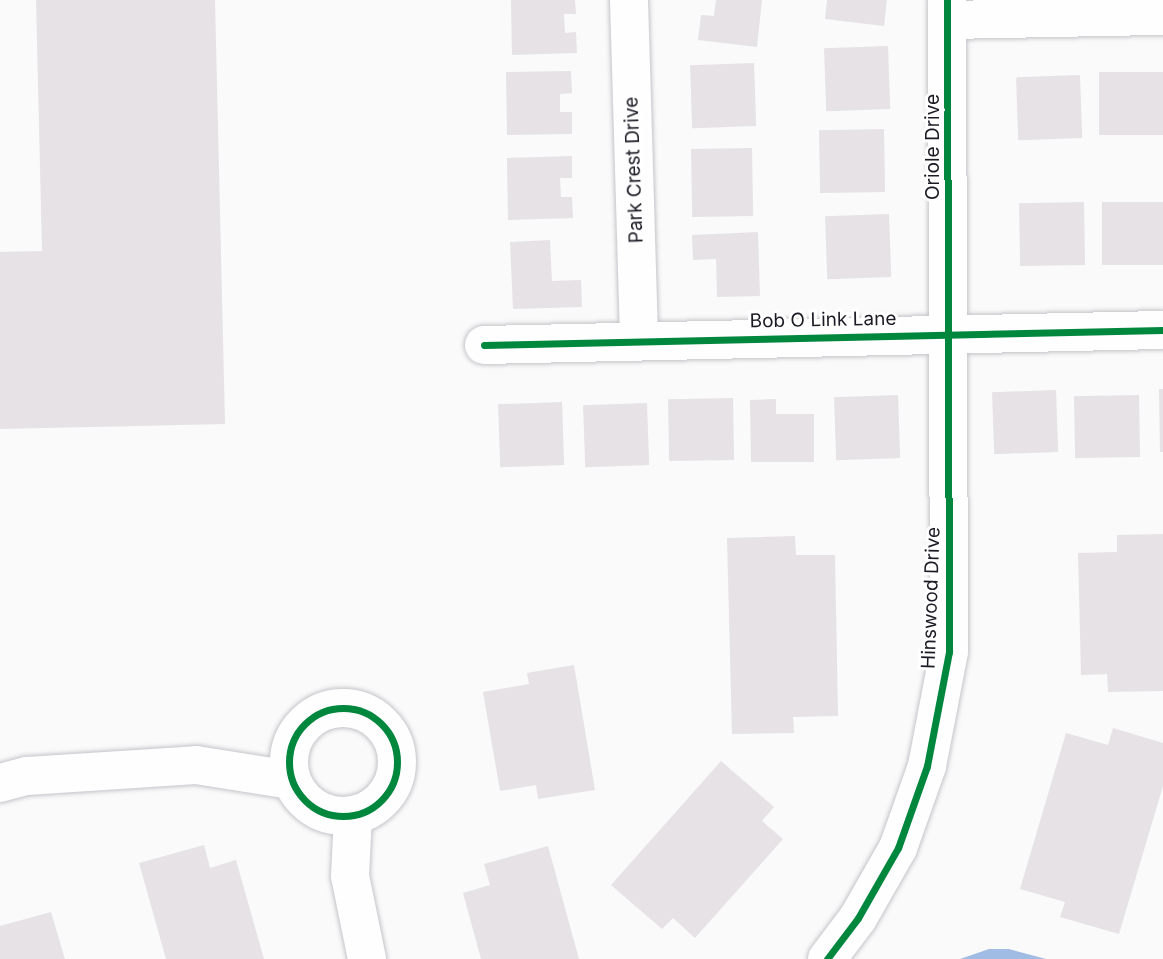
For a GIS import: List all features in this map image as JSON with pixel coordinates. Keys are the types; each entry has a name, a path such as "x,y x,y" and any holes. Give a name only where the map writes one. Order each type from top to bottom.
{"street":[{"name":"Park Crest Drive","path":"629,0 639,340"},
{"path":"947,10 1163,16"},
{"name":"Oriole Drive","path":"947,10 949,294"},
{"name":"Hinswood Drive","path":"827,959 858,918 898,848 927,766 937,717 948,652 946,334 949,294"},
{"name":"Bob O Link Lane","path":"484,345 1163,330"},
{"path":"332,709 369,714 393,739 397,772 380,802 353,815 331,815 314,808 291,780 288,761 301,727 332,709"},
{"path":"0,783 27,776 196,765 291,780"},
{"path":"353,815 350,876 367,959"}],"water":[{"path":"989,949 1009,949 1046,959 960,959"}],"building":[{"path":"36,0 215,0 225,424 0,429 0,252 42,251"},
{"path":"511,0 575,0 576,14 564,14 565,33 576,32 577,53 512,55"},
{"path":"716,0 762,0 757,47 698,40 701,15 714,16"},
{"path":"827,0 887,0 884,26 825,19"},
{"path":"888,46 890,109 826,111 824,48"},
{"path":"754,63 756,126 692,128 690,65"},
{"path":"571,71 572,93 560,94 560,112 572,112 572,134 507,135 506,72"},
{"path":"1099,72 1163,72 1163,135 1099,135"},
{"path":"1080,75 1082,138 1018,140 1016,77"},
{"path":"884,129 885,192 820,193 819,130"},
{"path":"752,148 753,216 692,217 691,149"},
{"path":"572,156 572,178 560,178 561,197 572,197 573,218 508,220 507,158"},
{"path":"1084,202 1085,265 1020,266 1019,203"},
{"path":"1102,202 1163,202 1163,265 1102,265"},
{"path":"889,214 891,277 827,279 825,216"},
{"path":"758,232 760,296 717,297 716,259 693,260 692,235"},
{"path":"550,240 552,281 581,280 582,307 513,309 510,242"},
{"path":"1159,389 1163,389 1163,452 1160,452"},
{"path":"1056,390 1058,452 994,454 992,392"},
{"path":"898,395 900,458 836,460 834,397"},
{"path":"1139,395 1140,457 1075,458 1074,396"},
{"path":"733,398 734,460 669,461 668,399"},
{"path":"776,399 776,414 814,414 814,462 751,462 750,400"},
{"path":"562,402 564,465 500,467 498,404"},
{"path":"647,403 649,465 585,467 583,405"},
{"path":"1163,534 1163,691 1108,692 1107,674 1081,675 1078,553 1117,552 1117,535"},
{"path":"795,536 796,555 835,555 838,716 793,717 794,733 732,734 727,538"},
{"path":"574,665 595,790 538,799 536,785 500,791 483,692 529,684 527,673"},
{"path":"1113,728 1163,743 1163,786 1119,934 1060,917 1065,902 1020,889 1066,733 1108,745"},
{"path":"721,761 774,807 762,821 783,839 695,938 673,918 662,929 611,885"},
{"path":"204,845 210,868 236,860 264,959 166,959 139,863"},
{"path":"548,846 579,959 481,959 463,893 490,885 484,864"},
{"path":"51,912 65,959 0,959 0,926"}],"cycle path":[{"path":"827,959 858,918 898,848 927,766 949,652 947,0"},
{"path":"484,345 1163,330"},
{"path":"343,708 364,712 381,724 393,741 397,762 393,783 381,800 364,812 343,816 322,812 305,800 293,783 289,762 293,741 305,724 322,712 343,708"}]}
